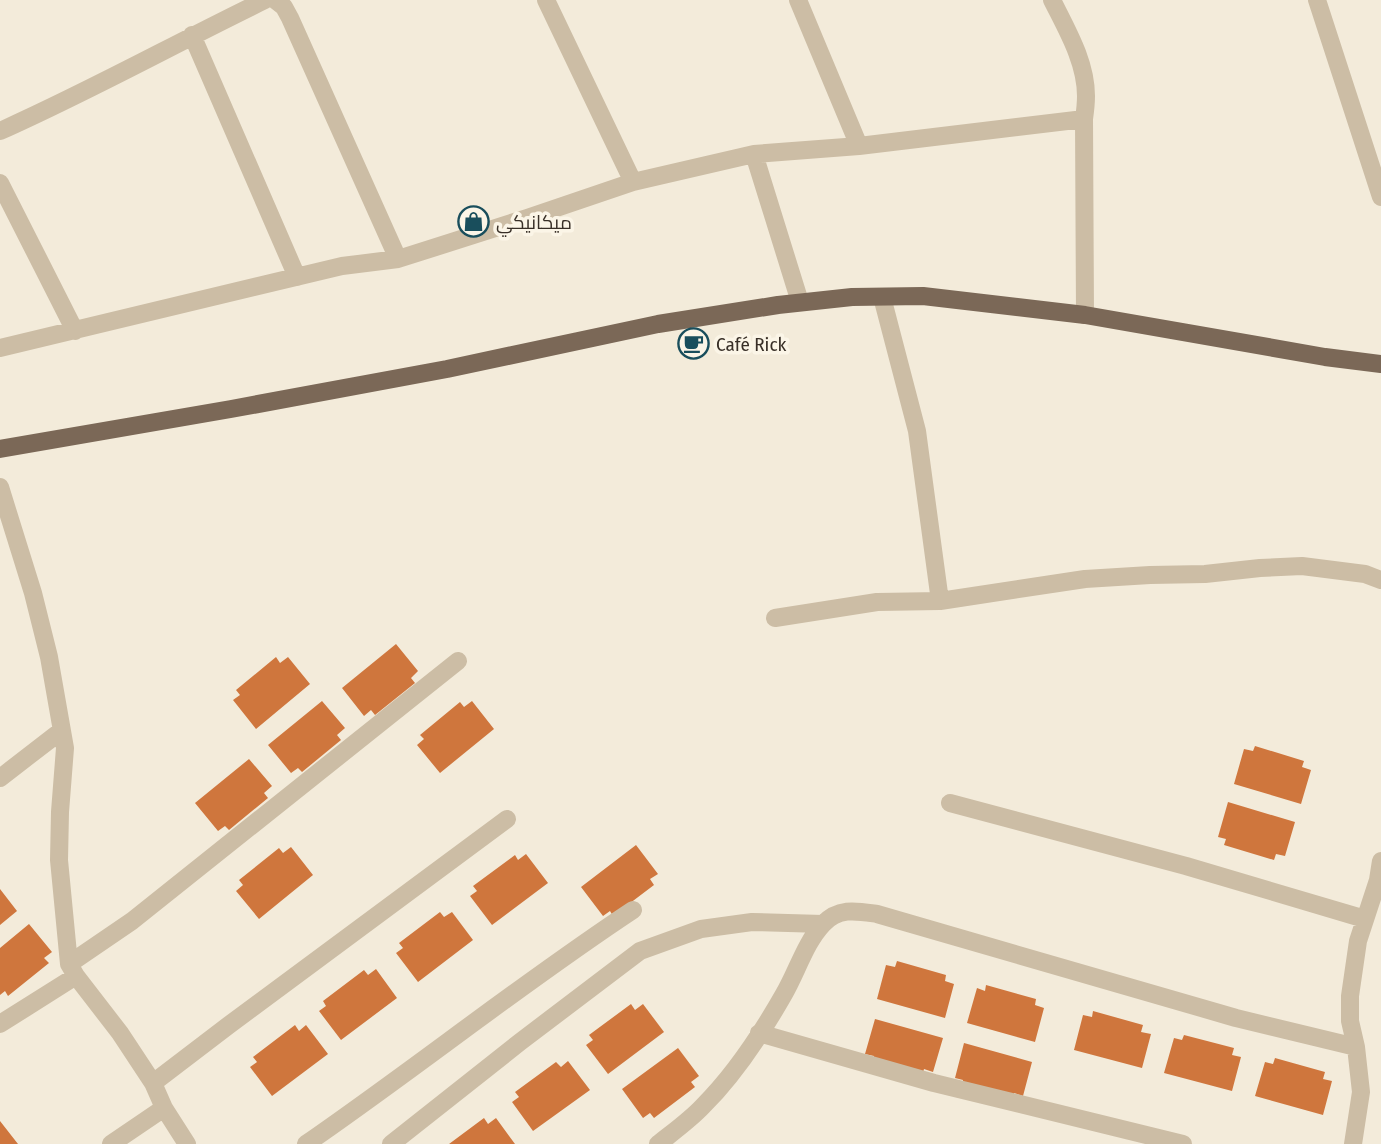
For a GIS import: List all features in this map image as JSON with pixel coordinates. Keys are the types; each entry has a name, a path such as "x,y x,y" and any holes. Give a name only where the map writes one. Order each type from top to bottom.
{"main road":[{"path":"0,449 218,412 434,371 658,324 800,302 852,297 923,296 1085,314 1381,365"}],"street":[{"path":"0,131 265,0"},
{"path":"275,0 284,7 290,18 398,259"},
{"path":"546,0 633,182"},
{"path":"798,0 859,146"},
{"path":"1052,0 1074,44 1082,68 1086,97 1085,314"},
{"path":"1317,0 1378,174 1381,197"},
{"path":"192,35 297,277"},
{"path":"0,348 342,266 398,259 633,182 754,154 859,146 1084,119"},
{"path":"754,154 800,302"},
{"path":"0,183 75,331"},
{"path":"882,296 917,430 940,601"},
{"path":"0,487 50,657 65,748 59,860 73,970 153,1083 164,1108 187,1144"},
{"path":"775,618 877,603 940,601 1086,579 1205,574 1270,567 1302,566 1365,574 1381,580"},
{"path":"0,1024 73,970 458,662"},
{"path":"0,778 61,731"},
{"path":"950,803 1186,866 1365,919"},
{"path":"153,1083 507,819"},
{"path":"1353,1144 1361,1093 1350,1021 1350,996 1358,941 1378,880 1381,861"},
{"path":"306,1144 380,1093 569,953 633,910"},
{"path":"658,1144 703,1106 745,1055 785,993 809,944 823,924 848,910 877,914 1236,1018 1356,1047"},
{"path":"391,1144 640,951 701,929 752,922 823,924"},
{"path":"758,1034 933,1083 1183,1144"},
{"path":"111,1144 164,1108"}],"building":[{"path":"396,644 418,671 411,678 415,683 375,715 371,710 364,716 342,688"},
{"path":"276,657 280,663 288,657 310,684 256,729 233,700 240,695 236,690"},
{"path":"322,701 345,728 337,735 341,740 302,772 298,768 291,773 268,745"},
{"path":"472,701 494,729 440,773 417,745 424,739 420,735 460,702 464,707"},
{"path":"1255,746 1304,761 1302,767 1311,770 1301,804 1234,784 1244,749 1253,751"},
{"path":"249,759 272,786 264,793 268,798 229,830 225,826 218,831 195,803"},
{"path":"1228,802 1295,822 1285,856 1276,854 1274,860 1224,845 1226,839 1218,837"},
{"path":"636,845 658,874 650,879 654,885 613,916 610,911 603,916 581,887"},
{"path":"291,847 313,875 259,919 236,891 243,885 239,880 279,848 283,853"},
{"path":"526,854 548,883 492,925 470,896 477,891 473,886 515,855 518,860"},
{"path":"0,889 17,911 0,925"},
{"path":"440,912 444,917 452,912 473,940 418,982 396,953 403,948 399,943"},
{"path":"29,924 52,952 44,958 49,963 8,996 5,991 0,995 0,948"},
{"path":"897,961 946,975 945,981 954,984 945,1018 877,999 886,965 895,967"},
{"path":"376,969 397,998 341,1040 319,1011 326,1006 323,1001 364,970 368,975"},
{"path":"986,985 1036,999 1035,1005 1044,1008 1035,1042 967,1023 977,988 985,991"},
{"path":"631,1004 635,1010 643,1004 664,1032 608,1074 586,1045 593,1040 589,1035"},
{"path":"1093,1011 1143,1025 1141,1032 1151,1034 1142,1068 1074,1050 1083,1015 1092,1017"},
{"path":"875,1019 943,1038 933,1072 924,1069 922,1076 872,1062 874,1056 865,1054"},
{"path":"295,1025 299,1031 306,1025 328,1054 272,1096 250,1067 257,1062 253,1057"},
{"path":"1184,1035 1234,1048 1232,1055 1241,1057 1232,1091 1164,1073 1174,1038 1182,1040"},
{"path":"964,1043 1032,1062 1023,1096 1014,1093 1012,1100 962,1086 963,1080 955,1078"},
{"path":"678,1048 699,1076 691,1082 695,1087 654,1118 650,1113 643,1118 622,1089"},
{"path":"1275,1058 1325,1072 1323,1079 1332,1081 1323,1115 1255,1096 1265,1062 1273,1064"},
{"path":"568,1061 590,1090 533,1131 512,1102 519,1097 515,1092 556,1062 561,1067"},
{"path":"484,1118 488,1124 496,1118 515,1144 449,1144"},
{"path":"0,1121 18,1144 0,1144"}],"place":[{"name":"ميكانيكي","path":"473,222"},
{"name":"Café Rick","path":"693,344"}]}
